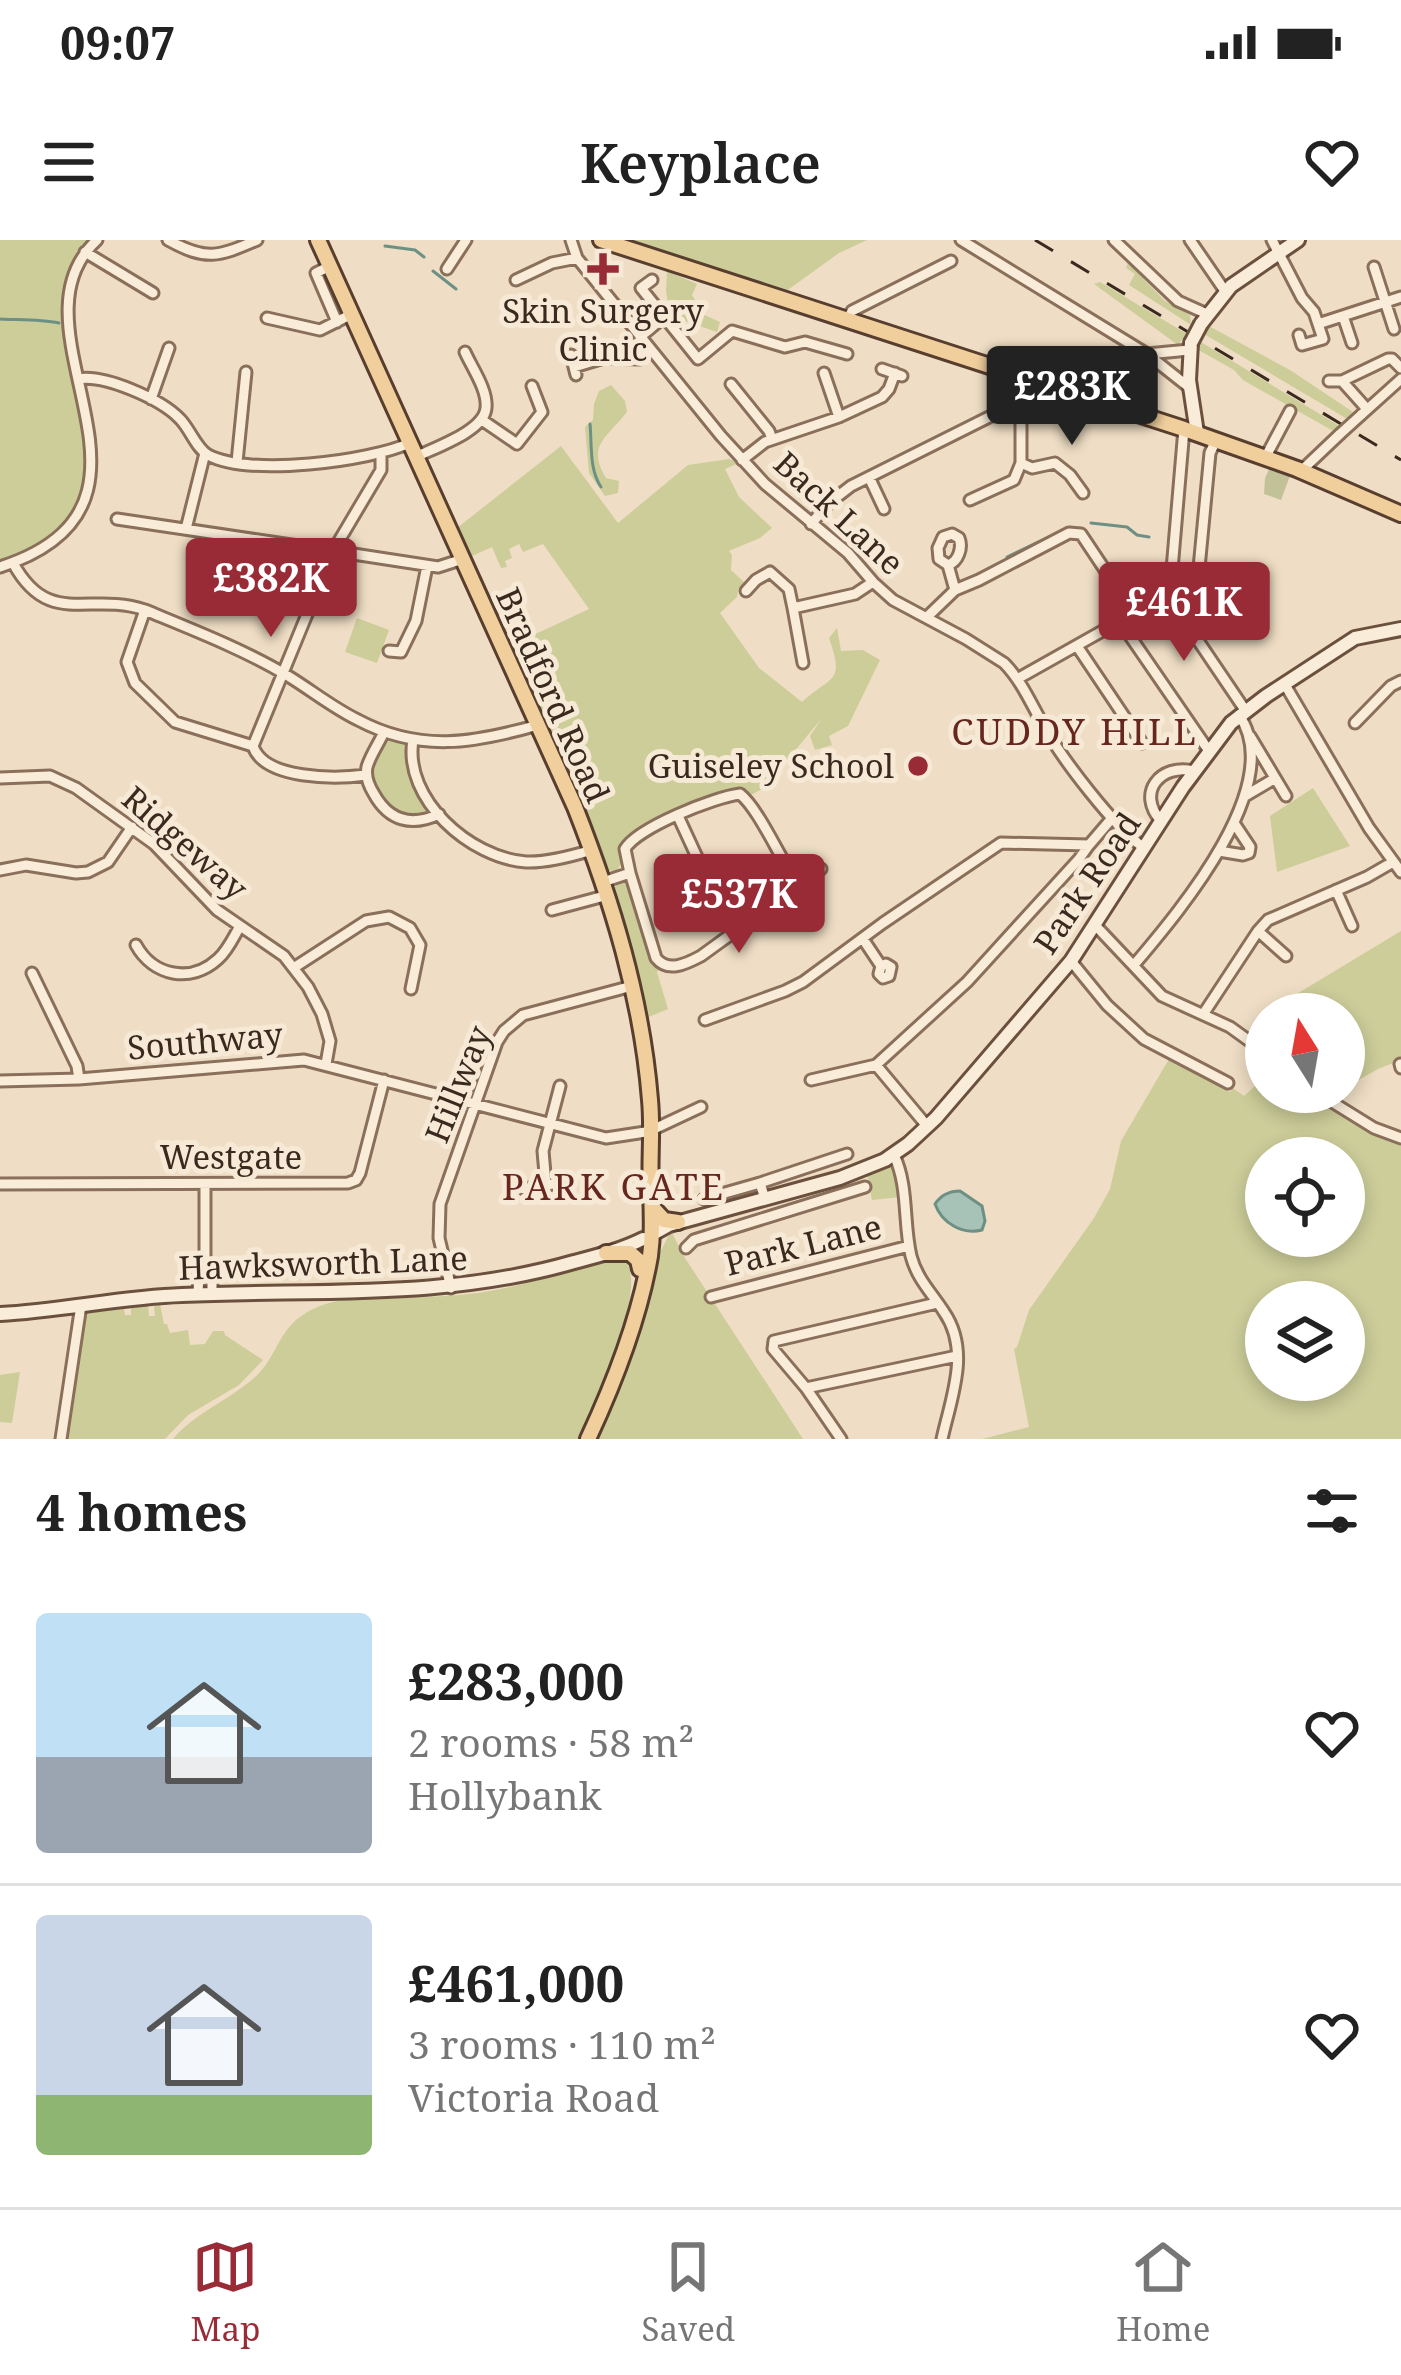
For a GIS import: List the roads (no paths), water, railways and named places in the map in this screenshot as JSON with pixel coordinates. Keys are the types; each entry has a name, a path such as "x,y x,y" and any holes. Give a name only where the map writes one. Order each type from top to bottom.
{"main road":[{"name":"Bradford Road","path":"318,240 345,318 413,450 538,725 605,889 632,986 647,1072 652,1130 647,1237"},
{"path":"601,240 1178,427 1214,446 1301,471 1401,514"},
{"path":"1178,427 1195,411 1190,346 1204,319 1274,246 1298,240"},
{"name":"Park Road","path":"647,1237 664,1226 825,1183 894,1155 927,1126 1070,962 1194,771 1242,713 1355,638 1401,629"},
{"path":"652,1202 664,1220 678,1222"},
{"path":"640,1268 647,1237"},
{"path":"588,1439 631,1336 650,1252 647,1237"},
{"name":"Hawksworth Lane","path":"0,1314 205,1294 451,1288 546,1270 647,1237"},
{"path":"606,1253 630,1253 638,1260 641,1289"}],"street":[{"path":"0,567 65,532 81,512 89,448 66,328 72,277 85,251 98,240"},
{"path":"168,240 212,256 257,240"},
{"path":"447,269 466,240"},
{"name":"Back Lane","path":"571,240 577,258 742,460 848,553 893,600 998,658 1017,679 1067,761 1143,847"},
{"path":"961,240 1147,354 1190,388"},
{"path":"1114,240 1178,301 1204,319"},
{"path":"1190,240 1225,292"},
{"path":"1274,246 1314,312 1323,339 1302,345 1299,335"},
{"path":"85,251 153,293"},
{"path":"516,281 552,263 577,258"},
{"path":"847,321 852,311 951,261"},
{"path":"1374,267 1394,329"},
{"path":"652,280 641,288 698,358 732,332 784,347 805,342 848,354"},
{"path":"1318,324 1401,297"},
{"path":"1343,316 1352,344"},
{"path":"640,337 664,317"},
{"path":"267,318 320,330 345,318"},
{"path":"1147,354 1190,346"},
{"path":"151,399 169,348"},
{"path":"571,355 575,371 604,358 640,359 651,351"},
{"path":"78,379 96,378 151,399 179,418 205,453 276,466 413,450 475,428 486,408 465,352"},
{"path":"1329,381 1342,381 1388,358 1401,368"},
{"path":"742,460 760,444 882,398 899,375 882,369"},
{"path":"237,462 246,373"},
{"path":"824,373 839,417"},
{"path":"1301,471 1401,379"},
{"path":"812,524 835,498 869,477 1017,403 1034,380"},
{"path":"1342,381 1364,412"},
{"path":"731,383 772,439"},
{"path":"482,420 517,444 542,412 532,386"},
{"path":"970,500 1014,480 1021,463 1017,403"},
{"path":"1265,458 1290,412"},
{"path":"1135,965 1219,851 1245,796 1250,769 1242,713 1181,620 1170,593 1178,427"},
{"path":"1210,496 1214,446"},
{"path":"1198,568 1214,446"},
{"path":"186,529 205,453"},
{"path":"366,775 313,776 278,769 258,758 253,746 333,551 381,470 381,453"},
{"path":"1021,463 1032,468 1055,463 1083,493"},
{"path":"869,477 884,509"},
{"path":"117,519 427,566 463,560"},
{"path":"927,616 955,590 1069,533 1081,534 1135,615"},
{"path":"13,563 32,590 45,598 73,605 122,603 145,610 281,672 385,733 413,740 471,742 538,725"},
{"path":"948,565 955,590"},
{"path":"389,651 400,652 416,621 427,566"},
{"path":"746,591 771,567 789,590 803,662"},
{"path":"794,608 855,594 873,583"},
{"path":"1017,679 1170,593"},
{"path":"145,610 127,662 135,683 179,724 253,746"},
{"path":"1120,623 1209,751"},
{"path":"785,646 799,643"},
{"path":"1077,646 1142,743"},
{"path":"1355,722 1401,681"},
{"path":"1284,683 1369,828 1401,872"},
{"path":"1247,731 1286,796"},
{"path":"385,733 366,775 376,798 392,817 415,821 439,814"},
{"path":"413,740 413,767 424,792 439,814 470,841 513,860 542,861 592,850"},
{"path":"1161,820 1150,806 1155,783 1171,771 1194,771"},
{"name":"Ridgeway","path":"0,778 57,777 133,827 202,897 272,946 295,968 315,998 329,1034 326,1064"},
{"path":"1245,796 1274,778"},
{"path":"798,884 740,794 710,801 628,842 625,857 656,958 670,966 700,956 821,868"},
{"path":"678,816 702,868 710,866"},
{"path":"812,1080 876,1065 1003,945 1113,817"},
{"path":"1219,851 1249,853 1234,823"},
{"path":"0,870 26,865 88,872 108,862 133,827"},
{"path":"705,1020 785,991 820,971 1001,843 1089,845"},
{"path":"1204,1013 1258,931 1280,913 1367,878 1393,862"},
{"path":"552,910 605,889 630,873"},
{"path":"1336,890 1352,926"},
{"path":"295,968 366,920 395,918 410,928 420,945 411,989"},
{"path":"1095,925 1162,995 1245,1038"},
{"path":"136,944 159,969 193,973 224,954 239,926"},
{"path":"1258,931 1286,956"},
{"path":"862,939 881,966"},
{"path":"1070,962 1144,1040 1228,1083"},
{"path":"32,973 79,1079"},
{"name":"Hillway","path":"451,1288 440,1238 440,1204 497,1042 514,1021 535,1011 632,986"},
{"name":"Southway","path":"0,1081 79,1079 289,1059 326,1064 606,1138 652,1130"},
{"path":"876,1065 927,1126"},
{"name":"Westgate","path":"0,1184 352,1182 360,1173 384,1080"},
{"path":"546,1185 542,1160 560,1086"},
{"path":"652,1130 701,1107"},
{"path":"1350,1113 1401,1138"},
{"path":"704,1199 847,1154"},
{"path":"894,1155 903,1182 916,1271 950,1322 958,1356 956,1386 942,1439"},
{"path":"524,1190 566,1182"},
{"path":"760,1183 765,1199"},
{"path":"825,1183 830,1198"},
{"path":"205,1184 206,1266 199,1274 205,1294"},
{"path":"686,1249 694,1240 865,1187"},
{"path":"719,1212 724,1231"},
{"name":"Park Lane","path":"711,1297 909,1246"},
{"path":"841,1439 773,1348 774,1341 937,1303"},
{"path":"61,1439 81,1305"},
{"path":"806,1388 958,1356"}],"waterway":[{"path":"385,246 415,250 424,257"},
{"path":"433,271 456,289"},
{"path":"0,319 59,323"},
{"path":"590,424 593,465 601,487"},
{"path":"1091,523 1127,527 1149,537"},
{"path":"1007,557 1065,529"}],"railway":[{"path":"1035,240 1401,460"}],"place":[{"name":"Skin Surgery Clinic","path":"603,269"},
{"name":"Guiseley School","path":"918,766"}],"district":[{"name":"CUDDY HILL","path":"1075,732"},
{"name":"PARK GATE","path":"614,1187"}]}
